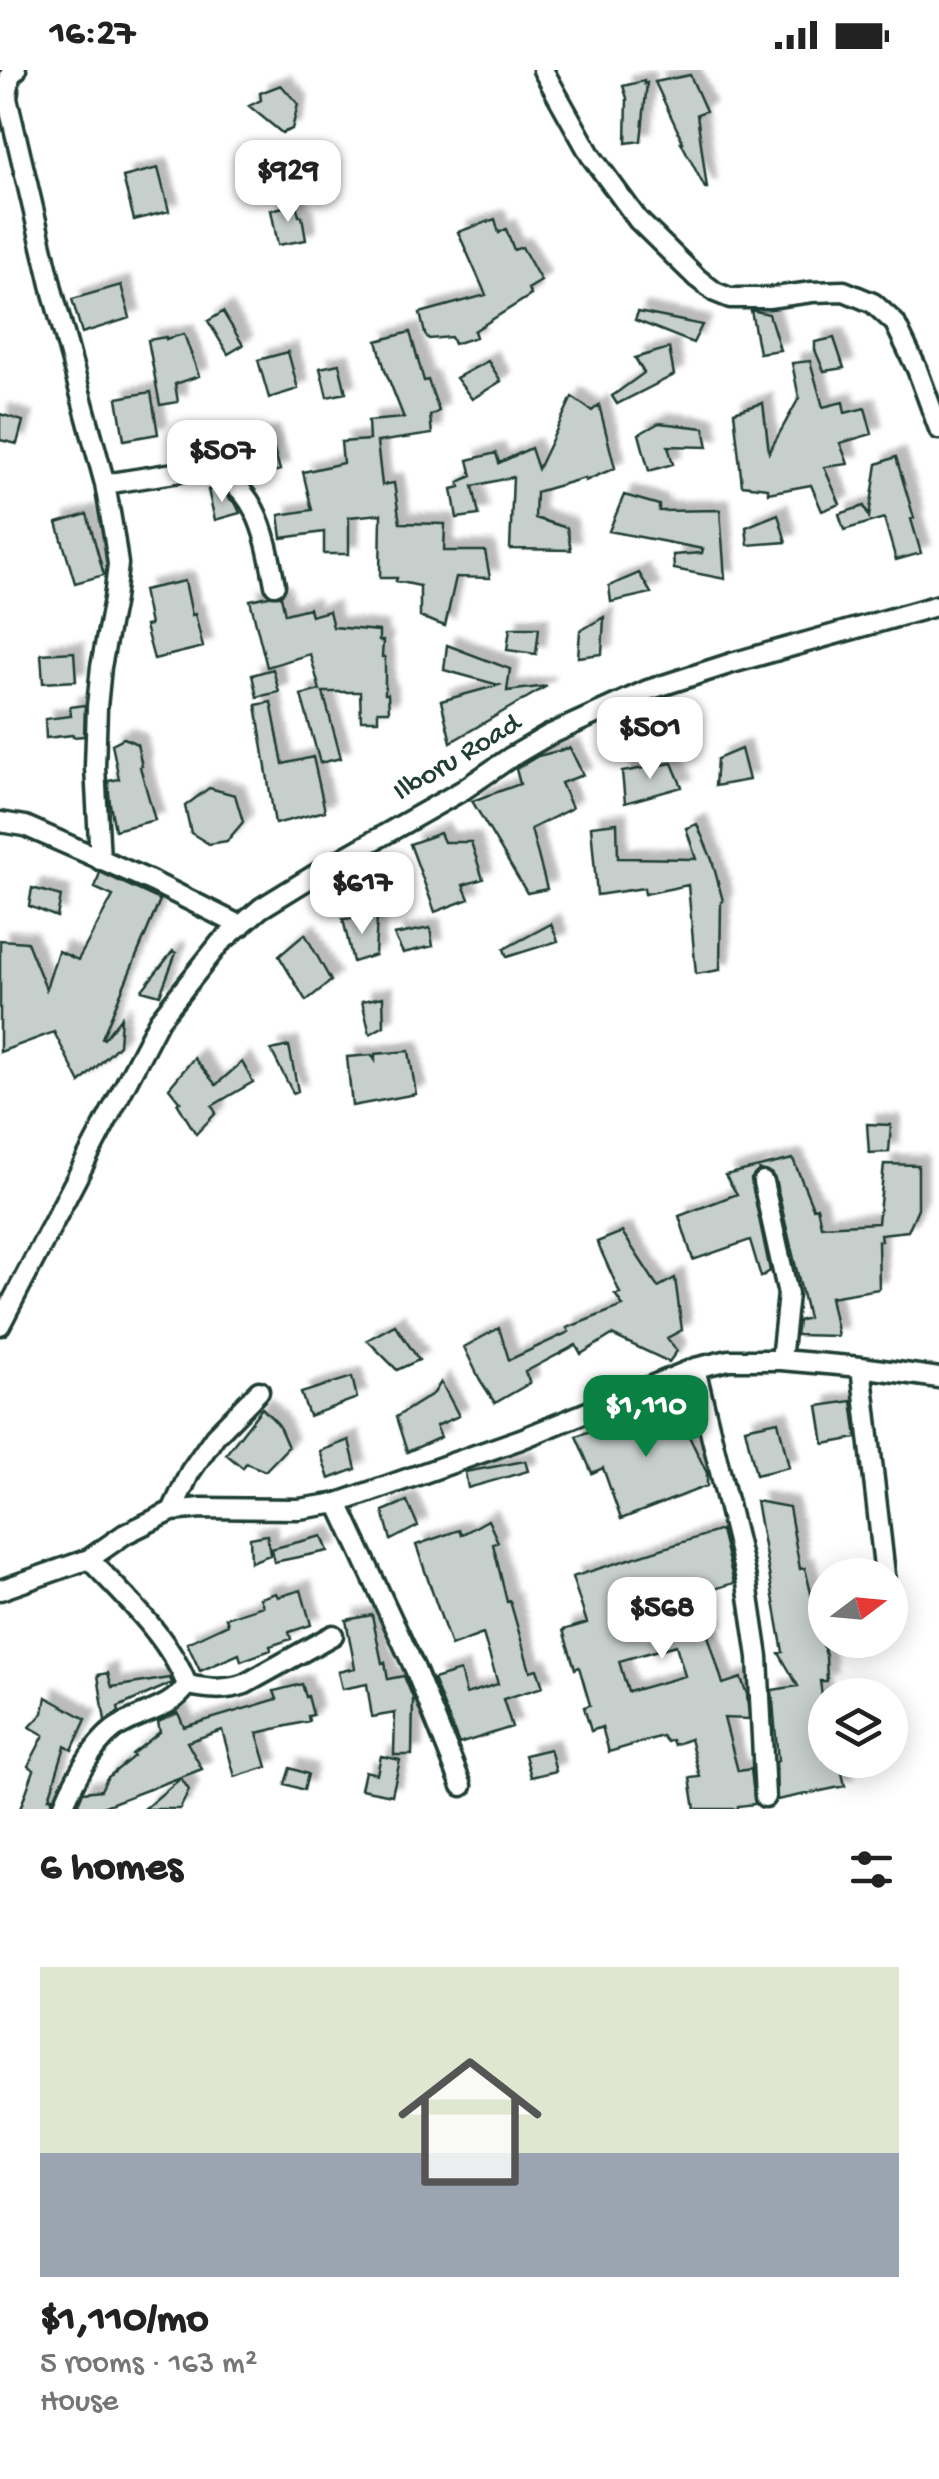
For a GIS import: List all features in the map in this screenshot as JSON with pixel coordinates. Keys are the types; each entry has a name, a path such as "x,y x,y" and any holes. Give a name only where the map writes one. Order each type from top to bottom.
{"street":[{"path":"543,70 591,156 626,204 660,242 715,292 730,298 768,298 844,291 873,303 896,323 939,430"},
{"path":"9,76 7,98 53,292 105,484 118,564 96,708 100,860"},
{"path":"105,484 199,469 226,478 240,488 258,515 275,585"},
{"name":"Ilboru Road","path":"0,1325 159,1020 220,943 240,926 275,900 547,736 648,690 939,606"},
{"path":"0,822 25,826 240,926"},
{"path":"763,1182 788,1294 781,1360"},
{"path":"0,1590 89,1559 125,1534 172,1510 299,1509 338,1503 521,1438 696,1368 729,1360 781,1360 939,1378"},
{"path":"860,1367 883,1558"},
{"path":"696,1368 747,1582 758,1657 765,1797"},
{"path":"172,1510 190,1472 215,1436 259,1391"},
{"path":"338,1503 415,1669 462,1786"},
{"path":"89,1559 150,1627 181,1670 187,1686"},
{"path":"187,1686 231,1689 333,1635"},
{"path":"62,1809 72,1786 111,1731 174,1700 187,1686"}],"building":[{"path":"690,75 706,111 697,114 707,188 681,142 655,82"},
{"path":"647,83 641,141 626,143 627,98 623,86"},
{"path":"281,85 298,104 292,129 282,133 249,106 261,100 260,93"},
{"path":"158,168 169,211 134,220 123,177"},
{"path":"296,204 306,240 278,245 271,210"},
{"path":"495,219 499,233 506,229 514,250 522,247 541,281 528,289 531,295 474,331 476,337 454,344 451,337 429,339 420,313 486,295 458,232"},
{"path":"121,285 130,318 82,333 72,299"},
{"path":"751,310 769,314 780,350 759,353"},
{"path":"223,312 243,345 228,354 208,321"},
{"path":"638,312 702,325 693,343 635,320"},
{"path":"410,332 424,381 428,380 439,411 430,416 432,434 377,442 382,485 394,483 400,523 445,524 444,551 485,551 490,578 456,577 445,626 420,617 420,586 396,581 397,578 380,578 381,514 349,517 349,554 324,554 324,532 282,538 279,515 312,510 303,472 343,463 341,442 369,440 368,421 404,418 377,341"},
{"path":"184,334 199,376 175,384 178,402 160,405 148,340"},
{"path":"834,338 844,368 824,371 815,342"},
{"path":"669,348 674,375 617,404 612,396 644,373 635,358"},
{"path":"288,352 298,389 269,398 258,360"},
{"path":"488,361 501,381 472,399 456,378"},
{"path":"810,361 823,407 843,402 845,413 865,408 872,434 840,443 848,464 824,467 840,504 822,511 811,485 768,493 768,488 742,485 734,412 763,403 769,452 799,398 792,363"},
{"path":"339,364 346,393 327,397 320,368"},
{"path":"151,392 158,434 124,440 117,398"},
{"path":"572,397 592,411 599,405 615,468 585,481 536,492 535,518 567,528 571,550 510,549 513,477 473,486 479,515 457,518 452,489 472,476 468,460 496,453 499,463 531,448 538,469"},
{"path":"0,414 23,421 17,444 0,440"},
{"path":"659,423 704,428 708,447 668,446 673,464 649,471 639,434"},
{"path":"270,435 280,470 265,474 255,439"},
{"path":"896,457 921,553 896,560 884,518 844,530 839,514 864,506 869,517 877,464"},
{"path":"217,488 236,504 240,513 215,520 208,490"},
{"path":"624,495 659,505 659,511 720,510 725,579 674,569 673,555 702,553 703,549 609,531"},
{"path":"87,514 104,575 75,583 57,523"},
{"path":"778,514 786,542 748,545 746,527"},
{"path":"639,573 651,593 611,602 609,586"},
{"path":"185,581 203,647 154,659 145,626 150,625 143,590"},
{"path":"281,596 285,614 309,608 311,616 329,611 333,627 379,631 389,711 378,711 378,720 361,720 360,692 323,692 341,758 320,763 301,695 320,690 310,654 267,667 250,600"},
{"path":"604,617 602,654 578,657 580,631"},
{"path":"510,628 539,628 536,654 507,650"},
{"path":"447,645 510,669 507,691 547,686 451,742 441,701 499,685 444,670"},
{"path":"74,652 76,681 43,683 41,654"},
{"path":"273,669 279,692 257,697 252,675"},
{"path":"271,702 283,764 313,757 325,811 275,824 256,705"},
{"path":"85,705 84,736 46,738 45,719 71,716 70,707"},
{"path":"124,738 137,744 155,820 115,830 108,781 119,779 112,744"},
{"path":"570,748 583,775 561,783 572,808 531,829 547,889 527,893 472,801 520,784 516,769 538,756"},
{"path":"741,749 749,780 715,786 717,759"},
{"path":"672,763 682,787 625,803 622,772"},
{"path":"209,788 235,795 243,822 227,841 209,844 191,833 185,806"},
{"path":"617,823 618,858 696,859 686,828 697,824 723,901 720,970 696,974 688,885 645,894 644,888 597,895 591,826"},
{"path":"440,833 444,842 471,842 483,879 463,885 469,899 435,912 410,844"},
{"path":"100,872 160,900 102,1038 121,1017 119,1045 80,1083 54,1032 0,1052 0,940 27,942 46,989 58,951 78,960 113,896 95,888"},
{"path":"32,888 61,896 57,917 29,906"},
{"path":"377,916 375,955 353,962 343,919"},
{"path":"551,924 558,941 507,957 504,949"},
{"path":"430,928 433,946 403,953 394,935"},
{"path":"305,934 331,981 306,1001 279,956"},
{"path":"173,951 176,953 160,995 142,990"},
{"path":"383,997 384,1026 370,1034 362,1001"},
{"path":"289,1046 298,1091 293,1093 271,1050"},
{"path":"409,1051 416,1094 352,1106 347,1057 372,1055 375,1060 375,1054"},
{"path":"194,1058 216,1085 242,1062 253,1082 212,1106 216,1113 196,1134 169,1088"},
{"path":"867,1124 891,1125 889,1152 869,1153"},
{"path":"793,1159 813,1208 817,1207 821,1226 878,1223 884,1164 918,1165 918,1208 908,1231 880,1234 879,1289 830,1297 838,1336 796,1335 798,1321 808,1318 771,1173 759,1170 751,1179 770,1271 761,1277 750,1240 693,1260 679,1216 737,1194 725,1175"},
{"path":"622,1232 658,1287 675,1278 682,1330 667,1338 677,1351 669,1362 612,1335 581,1354 576,1345 525,1372 530,1383 495,1403 464,1347 499,1328 509,1360 569,1332 567,1328 623,1306 597,1242"},
{"path":"395,1325 419,1360 397,1370 367,1340"},
{"path":"352,1377 357,1398 309,1416 301,1393"},
{"path":"441,1382 459,1416 436,1426 441,1437 407,1452 396,1417 434,1393"},
{"path":"852,1401 857,1438 824,1444 818,1406"},
{"path":"687,1405 696,1427 686,1430 707,1473 707,1486 621,1519 603,1468 592,1473 576,1436 636,1415 639,1425"},
{"path":"262,1408 278,1424 288,1447 265,1471 246,1463 243,1468 226,1454"},
{"path":"778,1421 789,1467 756,1475 745,1428"},
{"path":"349,1440 356,1469 329,1479 320,1451"},
{"path":"525,1461 528,1471 468,1488 465,1472"},
{"path":"407,1501 418,1526 391,1540 383,1511"},
{"path":"756,1501 789,1507 800,1569 805,1568 808,1581 808,1658 826,1658 827,1678 808,1678 808,1778 843,1778 845,1786 777,1800 772,1690 798,1686 779,1653 783,1652"},
{"path":"488,1520 498,1542 493,1544 507,1602 510,1601 530,1671 537,1669 543,1687 503,1699 512,1727 459,1744 433,1679 460,1671 466,1694 498,1684 483,1634 451,1646 416,1545 459,1530 461,1535"},
{"path":"721,1530 734,1583 701,1593 712,1631 707,1632 723,1684 741,1678 747,1694 749,1719 724,1718 738,1771 751,1769 755,1804 738,1809 695,1809 690,1778 700,1777 690,1739 674,1745 662,1736 609,1752 602,1727 591,1731 584,1707 590,1705 563,1630 587,1623 572,1577","holes":["676,1645 685,1676 628,1692 619,1661"]},
{"path":"267,1535 270,1555 251,1562 250,1538"},
{"path":"322,1536 328,1551 274,1562 271,1549"},
{"path":"301,1590 311,1625 289,1632 291,1639 270,1646 271,1650 241,1661 239,1654 200,1671 187,1643 228,1624 226,1618 263,1606 260,1598"},
{"path":"372,1615 388,1679 404,1676 413,1698 412,1755 394,1755 395,1713 372,1717 367,1684 342,1689 338,1672 355,1668 346,1620"},
{"path":"108,1673 112,1687 170,1678 172,1683 118,1707 119,1712 105,1721 98,1675"},
{"path":"302,1684 313,1715 308,1716 309,1721 257,1733 267,1767 235,1777 222,1730 187,1742 202,1769 97,1809 76,1809 83,1792 101,1790 107,1778 160,1732 158,1722 178,1713 184,1727 277,1699 274,1691"},
{"path":"46,1697 86,1719 72,1750 65,1746 49,1798 53,1797 50,1809 20,1809 34,1770 28,1766 44,1735 30,1727 43,1713"},
{"path":"550,1749 556,1771 531,1777 525,1755"},
{"path":"381,1756 400,1760 392,1795 361,1789 365,1771 377,1774"},
{"path":"290,1768 308,1774 304,1790 285,1784"},
{"path":"181,1778 189,1790 180,1809 144,1809"}]}
